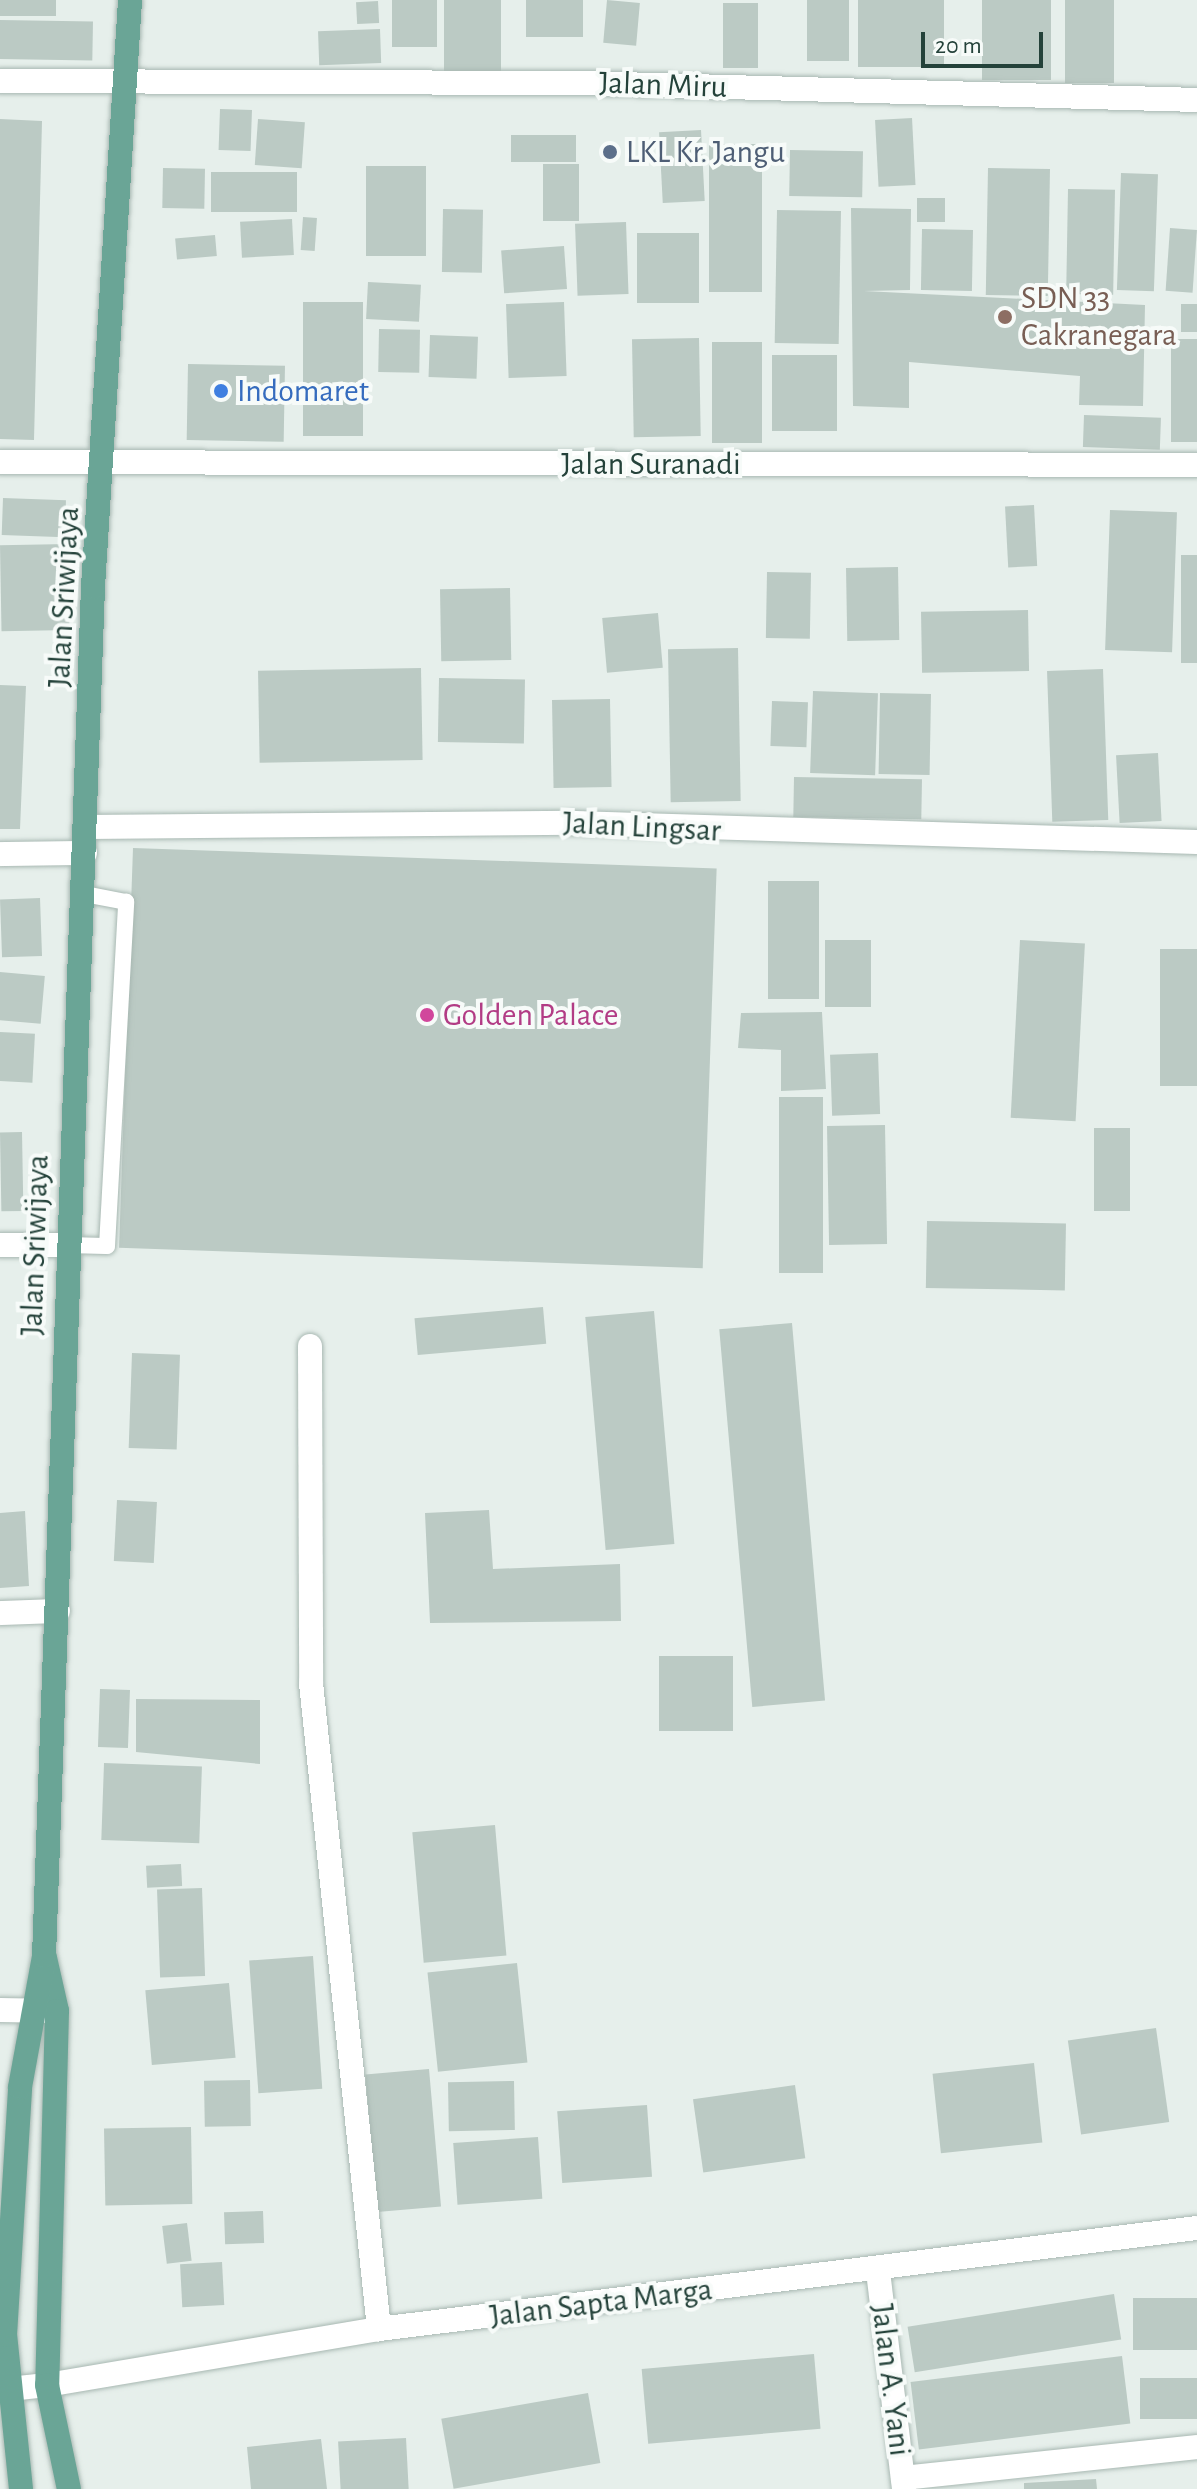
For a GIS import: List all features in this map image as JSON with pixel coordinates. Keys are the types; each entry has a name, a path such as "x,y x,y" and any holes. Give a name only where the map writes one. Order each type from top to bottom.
{"main road":[{"name":"Jalan Sriwijaya","path":"21,2489 4,2390 13,2181 29,2011 44,1956 58,1611 66,1245 84,894 93,587 105,464 129,84 130,0"},
{"path":"44,1956 57,2011 47,2385 69,2489"}],"street":[{"name":"Jalan Miru","path":"0,81 129,84 507,82 1197,100"},
{"name":"Jalan Suranadi","path":"0,462 1197,465"},
{"name":"Jalan Lingsar","path":"86,827 574,823 1197,842"},
{"path":"0,854 85,853"},
{"path":"0,1245 66,1245"},
{"path":"310,1346 311,1683 379,2329"},
{"path":"0,1613 58,1611"},
{"path":"0,2010 57,2011"},
{"name":"Jalan Sapta Marga","path":"4,2390 379,2329 878,2271 1197,2228"},
{"name":"Jalan A. Yani","path":"878,2271 904,2484"},
{"path":"904,2484 1197,2447"}],"lane":[{"path":"66,1245 107,1246 126,902 84,894"}],"building":[{"path":"0,0 56,0 56,16 0,16"},
{"path":"392,0 437,0 437,47 392,47"},
{"path":"444,0 501,0 501,74 444,74"},
{"path":"526,0 583,0 583,37 526,37"},
{"path":"607,0 640,3 636,46 603,43"},
{"path":"807,0 849,0 849,61 807,61"},
{"path":"858,0 944,0 944,67 858,67"},
{"path":"982,0 1051,0 1051,80 982,80"},
{"path":"1065,0 1114,0 1114,83 1065,83"},
{"path":"378,1 379,23 357,24 356,2"},
{"path":"723,3 758,3 758,68 723,68"},
{"path":"0,20 93,22 92,61 0,59"},
{"path":"380,29 381,63 319,65 318,31"},
{"path":"220,109 252,110 251,151 219,150"},
{"path":"912,118 916,185 879,187 875,120"},
{"path":"0,119 42,121 34,440 0,439"},
{"path":"258,119 305,122 302,168 255,165"},
{"path":"701,130 705,201 663,203 659,132"},
{"path":"511,135 576,135 576,162 511,162"},
{"path":"709,144 762,144 762,292 709,292"},
{"path":"790,150 863,151 862,197 789,196"},
{"path":"543,164 579,164 579,221 543,221"},
{"path":"366,166 426,166 426,256 366,256"},
{"path":"163,168 205,169 204,209 162,208"},
{"path":"988,168 1050,169 1048,296 986,295"},
{"path":"211,172 297,172 297,212 211,212"},
{"path":"1121,173 1158,174 1154,291 1117,290"},
{"path":"1068,189 1115,190 1113,295 1066,294"},
{"path":"917,198 945,198 945,222 917,222"},
{"path":"851,208 911,209 910,290 864,291 1145,305 1143,406 1079,405 1080,376 909,362 909,408 853,406"},
{"path":"443,209 483,210 482,273 442,272"},
{"path":"777,210 841,211 839,344 775,343"},
{"path":"303,217 317,218 315,251 301,250"},
{"path":"292,219 294,255 242,258 240,222"},
{"path":"626,222 629,294 578,296 575,224"},
{"path":"1170,228 1197,230 1193,293 1166,291"},
{"path":"922,229 973,230 972,291 921,290"},
{"path":"637,233 699,233 699,303 637,303"},
{"path":"215,235 217,256 177,259 175,238"},
{"path":"564,246 567,289 504,293 501,250"},
{"path":"368,282 421,285 419,322 366,319"},
{"path":"303,302 363,302 363,436 303,436"},
{"path":"564,302 567,376 509,378 506,304"},
{"path":"1181,304 1197,304 1197,332 1181,332"},
{"path":"379,329 420,330 419,373 378,372"},
{"path":"430,335 478,337 477,379 429,377"},
{"path":"699,338 701,436 634,437 632,339"},
{"path":"1171,339 1197,339 1197,442 1171,442"},
{"path":"712,342 762,342 762,443 712,443"},
{"path":"772,355 837,355 837,431 772,431"},
{"path":"188,364 285,366 284,442 187,440"},
{"path":"1084,415 1161,418 1160,450 1083,447"},
{"path":"3,498 66,500 65,537 2,535"},
{"path":"1034,505 1037,566 1008,567 1005,507"},
{"path":"1110,510 1177,512 1172,652 1105,650"},
{"path":"68,544 70,630 2,631 0,545"},
{"path":"1181,555 1197,555 1197,663 1181,663"},
{"path":"898,567 899,640 847,641 846,568"},
{"path":"767,572 811,573 810,639 766,638"},
{"path":"510,588 511,660 441,661 440,589"},
{"path":"1028,610 1029,671 922,673 921,612"},
{"path":"658,613 663,668 607,673 602,618"},
{"path":"738,648 741,801 671,802 668,649"},
{"path":"421,668 423,760 260,763 258,671"},
{"path":"1103,669 1108,820 1052,822 1047,671"},
{"path":"439,678 525,680 524,743 438,742"},
{"path":"0,685 26,686 20,829 0,829"},
{"path":"813,691 878,693 875,775 810,773"},
{"path":"880,693 931,694 930,775 879,774"},
{"path":"610,699 612,787 554,788 552,700"},
{"path":"772,701 808,702 806,747 770,746"},
{"path":"1158,753 1162,821 1120,823 1116,755"},
{"path":"794,777 922,779 921,819 793,817"},
{"name":"Golden Palace","path":"133,848 717,868 703,1268 119,1248"},
{"path":"768,881 819,881 819,999 768,999"},
{"path":"40,898 42,956 2,957 0,899"},
{"path":"825,940 871,940 871,1007 825,1007"},
{"path":"1020,940 1085,943 1076,1121 1011,1118"},
{"path":"1160,949 1197,949 1197,1086 1160,1086"},
{"path":"0,972 45,976 41,1024 0,1020"},
{"path":"822,1012 826,1089 781,1091 781,1050 738,1048 741,1013"},
{"path":"0,1032 35,1034 32,1083 0,1081"},
{"path":"878,1053 880,1114 832,1116 830,1055"},
{"path":"779,1097 823,1097 823,1273 779,1273"},
{"path":"885,1125 887,1244 829,1245 827,1126"},
{"path":"1094,1128 1130,1128 1130,1211 1094,1211"},
{"path":"0,1132 22,1132 23,1211 1,1211"},
{"path":"927,1221 1066,1223 1065,1290 926,1288"},
{"path":"543,1307 546,1344 418,1355 414,1318"},
{"path":"654,1311 674,1544 606,1550 585,1317"},
{"path":"792,1323 825,1701 752,1707 719,1329"},
{"path":"132,1353 180,1355 177,1450 129,1448"},
{"path":"117,1500 157,1502 154,1563 114,1561"},
{"path":"489,1510 493,1569 620,1564 621,1621 430,1623 425,1513"},
{"path":"25,1511 29,1586 0,1588 0,1513"},
{"path":"659,1656 733,1656 733,1731 659,1731"},
{"path":"100,1689 130,1690 128,1748 98,1747"},
{"path":"136,1699 260,1700 260,1764 136,1752"},
{"path":"104,1763 202,1766 199,1843 101,1840"},
{"path":"495,1825 506,1956 424,1963 412,1832"},
{"path":"181,1864 182,1886 147,1888 146,1866"},
{"path":"202,1888 205,1976 160,1978 157,1890"},
{"path":"313,1956 322,2089 258,2093 249,1960"},
{"path":"517,1963 527,2062 438,2072 427,1972"},
{"path":"229,1983 236,2058 152,2065 145,1990"},
{"path":"1156,2028 1169,2122 1081,2134 1068,2040"},
{"path":"1034,2063 1042,2143 941,2153 933,2074"},
{"path":"429,2069 441,2206 377,2212 365,2075"},
{"path":"250,2080 251,2126 205,2127 204,2081"},
{"path":"514,2081 515,2130 449,2131 448,2082"},
{"path":"795,2085 805,2158 703,2173 693,2099"},
{"path":"647,2105 652,2177 562,2183 557,2111"},
{"path":"191,2127 192,2204 105,2206 104,2129"},
{"path":"538,2137 542,2199 458,2205 453,2143"},
{"path":"263,2211 264,2243 225,2244 224,2212"},
{"path":"187,2223 192,2261 167,2264 162,2226"},
{"path":"222,2262 224,2305 182,2307 180,2264"},
{"path":"1114,2294 1121,2339 915,2372 908,2327"},
{"path":"1133,2298 1197,2298 1197,2350 1133,2350"},
{"path":"814,2354 821,2429 648,2444 642,2369"},
{"path":"1122,2356 1130,2423 919,2449 911,2382"},
{"path":"1140,2378 1197,2378 1197,2419 1140,2419"},
{"path":"588,2393 600,2463 454,2489 441,2419"},
{"path":"406,2438 409,2489 341,2489 338,2442"},
{"path":"321,2439 327,2489 251,2489 247,2447"},
{"path":"1096,2479 1097,2489 1024,2489 1024,2483"}],"place":[{"name":"LKL Kr. Jangu","path":"610,152"},
{"name":"SDN 33 Cakranegara","path":"1005,317"},
{"name":"Indomaret","path":"221,391"},
{"name":"Golden Palace","path":"427,1015"}]}
